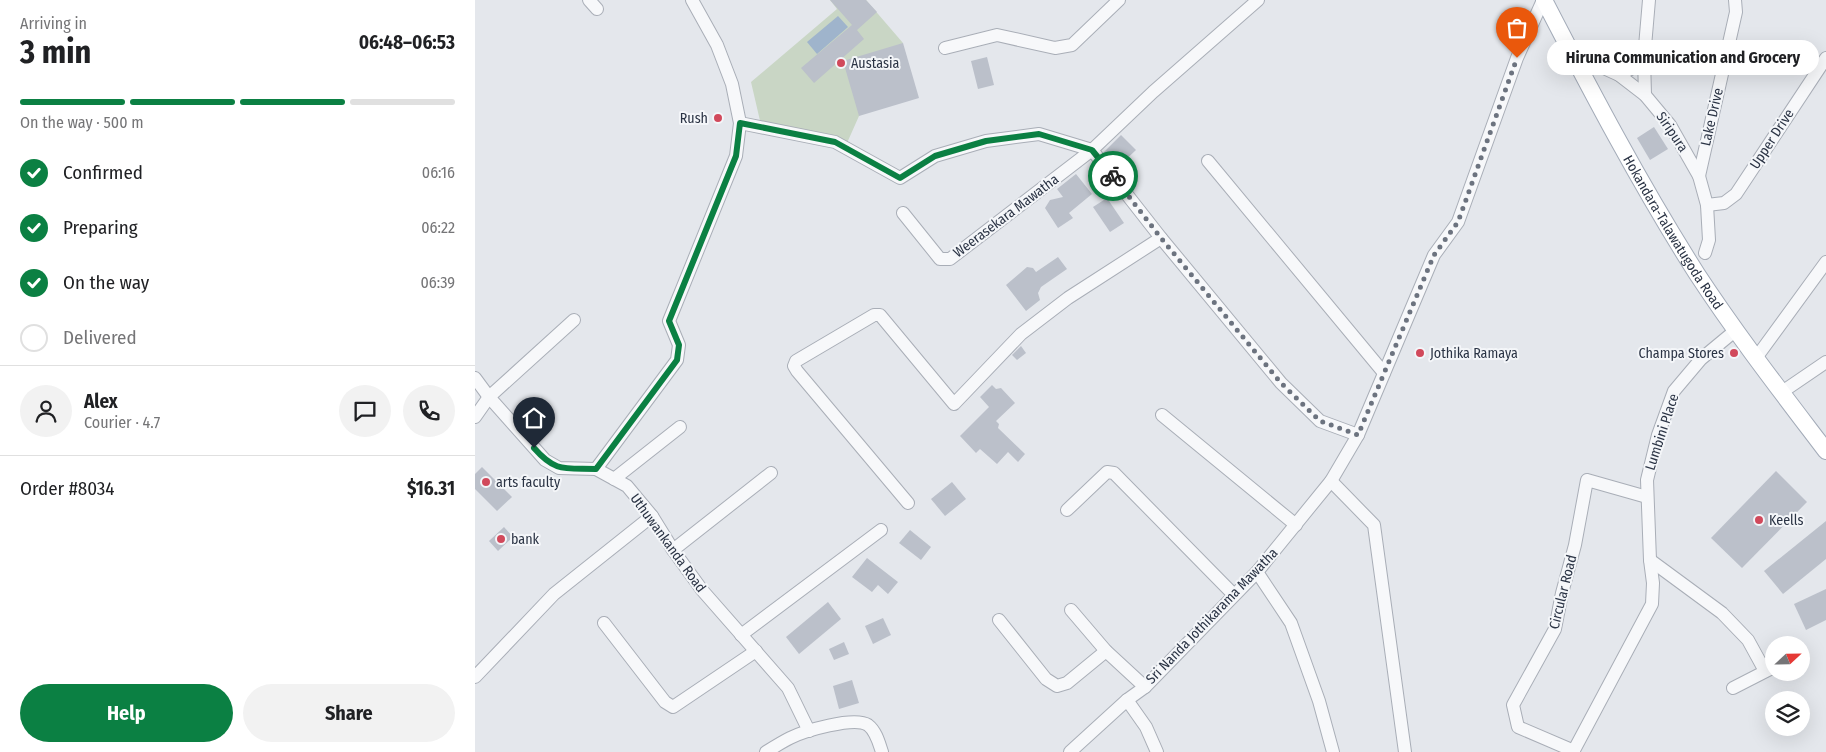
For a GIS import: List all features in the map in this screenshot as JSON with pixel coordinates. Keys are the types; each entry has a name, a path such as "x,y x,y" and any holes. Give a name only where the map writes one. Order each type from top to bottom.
{"main road":[{"name":"Hokandara-Talawatugoda Road","path":"1543,0 1640,179 1696,271 1756,358 1826,451"}],"street":[{"path":"596,469 677,360 679,345 669,321 736,156 740,123 732,84 717,44 692,0"},
{"path":"945,48 997,36 1055,48 1072,45 1119,0"},
{"name":"Weerasekara Mawatha","path":"903,213 940,259 950,259 1092,150 1153,92 1258,0"},
{"name":"Sri Nanda Jothikarama Mawatha","path":"1070,752 1127,700 1145,687 1257,572 1331,481 1358,435 1434,255 1458,222 1517,58 1543,0"},
{"path":"1645,95 1644,58 1649,0"},
{"name":"Lake Drive","path":"1699,176 1736,12 1735,0"},
{"name":"Siripura","path":"1571,53 1619,75 1645,95 1670,124 1699,176 1707,205 1709,240 1705,253"},
{"path":"1619,75 1636,66 1644,58"},
{"name":"Upper Drive","path":"1707,205 1724,203 1736,194 1826,58"},
{"path":"740,123 835,142 900,178 935,156 986,141 1039,134 1092,150 1161,238 1281,383 1320,421 1358,435"},
{"path":"1208,161 1385,373"},
{"path":"907,503 797,371 794,366 796,361 874,315 879,316 954,404 1021,334 1068,298 1161,238"},
{"path":"1756,358 1826,262"},
{"path":"475,418 489,398 574,320"},
{"name":"Lumbini Place","path":"1573,751 1652,604 1653,583 1650,560 1647,480 1658,435 1674,391 1701,359 1736,330"},
{"path":"1782,392 1826,362"},
{"name":"Uthuwankanda Road","path":"475,378 489,398 545,460 559,468 596,469 627,486 652,516 673,550 702,590 788,688 809,731"},
{"path":"1162,415 1295,525"},
{"path":"614,479 680,427"},
{"path":"1067,510 1107,472 1115,473 1234,595"},
{"path":"673,550 771,473"},
{"name":"Circular Road","path":"1573,751 1518,727 1513,705 1555,629 1562,593 1575,545 1587,480 1647,497"},
{"path":"1331,481 1374,525 1405,752"},
{"path":"475,677 554,594 652,516"},
{"path":"741,635 881,530"},
{"path":"1650,560 1722,613 1748,640 1765,663"},
{"path":"1257,572 1291,623 1319,701 1333,752"},
{"path":"1071,610 1106,651 1145,687"},
{"path":"999,620 1045,679 1057,686 1067,683 1106,651"},
{"path":"604,623 665,702 673,707 756,651"},
{"path":"1733,688 1765,671"},
{"path":"1127,700 1145,727 1157,752"},
{"path":"766,752 789,738 809,731 850,723 865,724 873,730 882,752"}],"green space":[{"name":"Austasia","path":"830,0 866,0 903,43 859,116 847,143 837,136 761,125 751,82 837,9"}],"water":[{"path":"838,16 848,27 817,54 807,42"}],"building":[{"path":"830,0 866,0 877,12 857,30 864,39 814,83 801,68 852,25"},
{"path":"903,43 919,98 859,116 843,61"},
{"path":"987,57 994,85 978,89 971,61"},
{"path":"1654,127 1668,149 1650,160 1637,138"},
{"path":"1121,135 1136,150 1118,167 1104,152"},
{"path":"1076,174 1092,194 1069,213 1073,218 1058,228 1045,208 1050,200 1063,197 1057,189"},
{"path":"1107,198 1124,223 1110,232 1093,207"},
{"path":"1058,257 1067,269 1041,287 1038,293 1040,300 1026,311 1006,285 1027,267 1033,268 1036,272"},
{"path":"1021,346 1026,353 1017,360 1012,355"},
{"path":"992,385 996,389 1001,388 1015,403 996,421 999,424 998,428 1025,454 1018,462 1008,452 997,464 980,449 976,453 960,436 989,407 980,397"},
{"name":"arts faculty","path":"482,467 512,497 497,511 475,489 475,474"},
{"name":"Keells","path":"1776,471 1807,502 1742,568 1711,538"},
{"path":"952,482 966,499 945,516 931,499"},
{"path":"1826,521 1826,559 1783,594 1764,571"},
{"name":"bank","path":"504,527 513,537 498,551 489,541"},
{"path":"910,530 931,547 921,560 899,543"},
{"path":"867,558 898,582 888,594 878,585 872,592 852,577"},
{"path":"1826,589 1826,620 1806,630 1794,604"},
{"path":"828,602 841,619 799,654 786,637"},
{"path":"883,618 891,635 873,644 865,626"},
{"path":"844,642 849,654 834,660 829,649"},
{"path":"852,680 859,703 839,709 833,686"}],"way so far":[{"path":"1113,176 1161,238 1281,383 1320,421 1358,435 1434,255 1458,222 1517,58"}],"place":[{"name":"Hiruna Communication and Grocery","path":"1517,58"},
{"name":"Austasia","path":"841,63"},
{"name":"Rush","path":"718,118"},
{"name":"Jothika Ramaya","path":"1420,353"},
{"name":"Champa Stores","path":"1734,353"},
{"name":"arts faculty","path":"486,482"},
{"name":"Keells","path":"1759,520"},
{"name":"bank","path":"501,539"}],"route":[{"path":"534,448 545,460 559,468 596,469 677,360 679,345 669,321 736,156 740,123 835,142 900,178 935,156 986,141 1039,134 1092,150 1113,176"}]}
